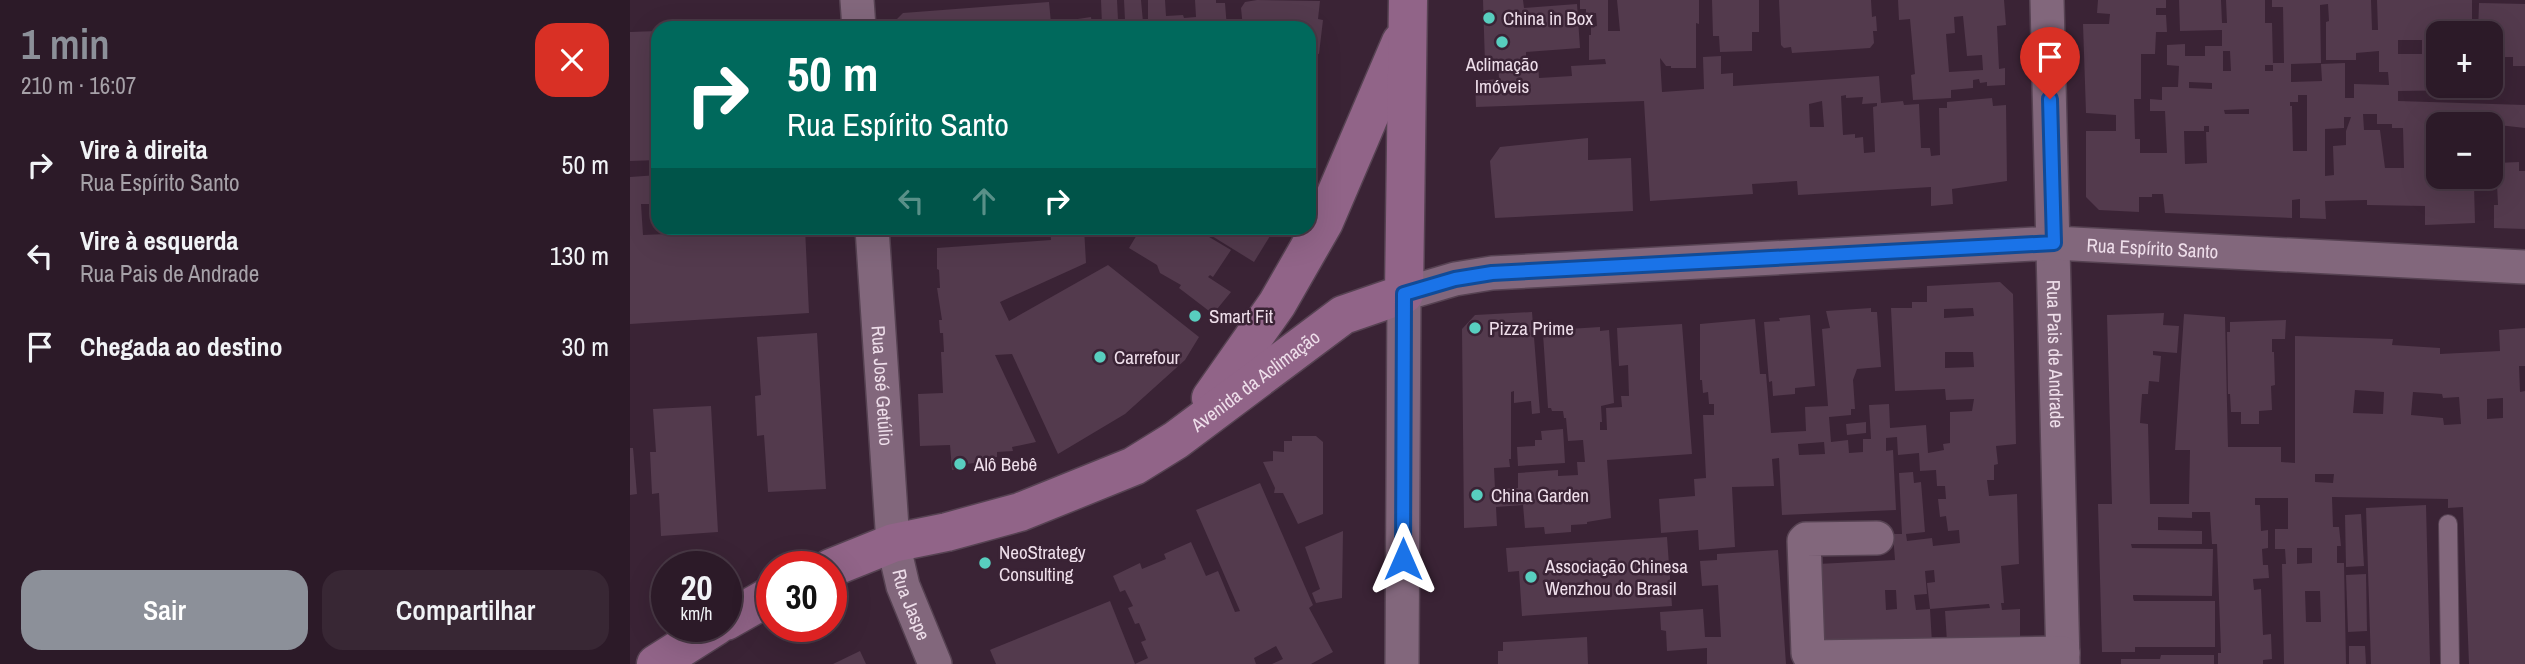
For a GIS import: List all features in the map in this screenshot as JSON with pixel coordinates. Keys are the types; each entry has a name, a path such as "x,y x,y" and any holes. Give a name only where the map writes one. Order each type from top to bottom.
{"street":[{"path":"858,0 859,21"},
{"name":"Rua Pais de Andrade","path":"2047,0 2063,658"},
{"path":"1402,664 1408,12"},
{"path":"1176,440 1246,351 1313,243 1324,222 1408,12"},
{"name":"Rua José Getúlio","path":"872,235 893,543"},
{"name":"Rua Espírito Santo","path":"1404,294 1455,279 1492,273 2054,243 2525,267"},
{"name":"Avenida da Aclimação","path":"847,562 893,543 1020,512 1133,466 1176,440 1343,315 1404,294"},
{"path":"1877,538 1804,541 1810,657 2063,658"},
{"name":"Rua Jaspe","path":"893,543 902,586 935,664"},
{"path":"656,664 691,642"}],"lane":[{"path":"2448,524 2450,664"}],"building":[{"path":"1101,0 1117,0 1118,20 1125,20 1124,0 1141,0 1143,21 1102,21"},
{"path":"1148,0 1165,0 1166,16 1183,15 1184,18 1196,17 1195,0 1225,3 1226,21 1148,21"},
{"path":"1483,0 1523,0 1524,8 1577,4 1580,48 1526,52 1526,62 1538,62 1539,78 1572,76 1571,66 1606,64 1605,59 1589,60 1589,35 1591,27 1597,26 1596,13 1586,14 1586,9 1580,9 1580,0 1608,0 1608,31 1620,31 1617,0 1699,0 1696,68 1671,68 1660,58 1662,92 1704,89 1703,57 1721,56 1721,74 1733,73 1733,86 1879,76 1881,103 1903,101 1904,105 1919,104 1921,148 1930,148 1931,156 1940,155 1939,108 1947,108 1947,102 1992,98 1993,106 2006,105 2007,181 1952,189 1953,204 1931,206 1931,187 1798,195 1797,181 1752,184 1753,194 1650,201 1644,101 1476,107 1475,81 1499,79 1498,64 1485,64","holes":["1846,95 1846,98 1863,97 1862,104 1877,103 1877,106 1873,107 1875,152 1864,153 1863,137 1855,138 1855,134 1843,135 1841,96","1822,101 1824,127 1810,127 1809,104"]},
{"path":"1712,0 1759,0 1759,32 1752,32 1752,51 1720,52 1719,36 1713,36"},
{"path":"1779,0 1871,0 1872,17 1876,16 1877,31 1873,31 1874,43 1870,48 1792,53 1791,47 1784,48 1781,45"},
{"path":"1898,0 2004,0 2006,25 1997,26 1999,69 2005,68 2005,85 1987,86 1987,82 1980,83 1979,79 1973,80 1973,88 1951,90 1951,98 1913,100 1911,75 1915,74 1910,19 1899,20","holes":["1963,16 1967,56 1982,55 1983,70 1949,72 1946,34 1955,33 1954,17"]},
{"path":"2098,0 2166,0 2166,8 2156,8 2156,15 2166,15 2167,32 2156,32 2155,54 2141,54 2141,99 2134,99 2135,139 2140,139 2140,153 2167,153 2165,111 2150,111 2150,99 2162,100 2162,87 2178,87 2179,66 2167,65 2167,45 2185,44 2185,56 2205,56 2205,46 2222,46 2222,30 2180,31 2179,0 2221,0 2222,23 2227,23 2226,0 2265,0 2265,23 2272,23 2273,65 2284,63 2283,7 2272,7 2272,0 2371,0 2372,30 2378,30 2377,0 2472,0 2472,21 2426,21 2426,91 2398,91 2398,101 2525,105 2525,128 2503,125 2503,112 2426,112 2426,189 2474,189 2475,223 2425,225 2425,206 2367,205 2367,200 2325,201 2326,219 2300,218 2300,199 2292,200 2292,218 2165,213 2163,194 2139,197 2139,212 2099,210 2086,197 2086,131 2116,131 2116,115 2086,113 2083,24 2109,24 2110,14 2097,13","holes":["2328,4 2326,60 2356,60 2356,53 2379,51 2379,72 2388,72 2389,85 2354,84 2354,98 2345,98 2345,63 2321,64 2322,81 2291,82 2291,64 2321,63 2320,5","2398,40 2422,40 2422,54 2398,54","2223,51 2230,51 2231,71 2223,71","2265,65 2273,65 2273,71 2265,71","2189,82 2212,83 2212,89 2189,88","2298,95 2307,95 2307,151 2293,151 2290,102 2298,102","2249,109 2249,114 2225,114 2224,110","2363,114 2377,114 2377,124 2392,124 2392,128 2403,128 2404,168 2385,168 2380,130 2364,130","2344,117 2351,117 2346,131 2346,145 2333,146 2334,175 2325,176 2325,129 2344,128","2204,126 2209,126 2209,132 2206,132 2207,163 2185,164 2184,131 2204,131"]},
{"path":"1320,1 1318,19 1323,20 1319,54 1316,53 1316,21 1242,21 1241,8 1245,2"},
{"path":"1049,2 1051,21 895,21 903,13"},
{"path":"2479,3 2525,4 2525,66 2513,66 2513,57 2503,57 2503,21 2478,21"},
{"path":"1091,17 1092,21 1064,21"},
{"path":"651,31 651,160 630,161 630,32"},
{"path":"1588,138 1588,160 1631,158 1633,211 1495,218 1490,161 1500,147"},
{"path":"2519,162 2519,171 2525,171 2525,229 2494,228 2497,189 2503,189 2503,163"},
{"path":"651,176 651,204 641,204 643,235 805,235 809,313 630,324 630,177"},
{"path":"1051,235 1084,235 1086,263 1000,302 1009,321 1108,265 1199,337 1185,360 1125,414 1058,454 1012,354 995,355 1036,442 1012,447 1013,451 997,452 997,457 982,458 983,462 966,464 966,468 952,470 950,445 920,446 918,394 943,393 941,352 944,352 939,320 942,320 937,288 940,288 937,248 1051,240"},
{"path":"1137,235 1206,235 1231,250 1213,277 1208,277 1231,292 1213,314 1179,288 1181,285 1160,273 1157,265 1129,248"},
{"path":"1210,235 1271,235 1254,262"},
{"path":"2000,282 2013,294 2016,444 1996,446 1998,464 1994,465 1994,480 1987,480 1989,496 2017,494 2019,564 2001,566 2004,603 2001,603 2002,610 2020,609 2020,639 1947,642 1945,611 1990,608 1989,604 1930,609 1932,643 1824,648 1818,564 1895,560 1893,534 1902,534 1899,473 1913,472 1914,483 1921,482 1925,532 1906,534 1907,541 1932,538 1933,546 1960,543 1959,530 1948,531 1946,516 1940,517 1938,499 1946,499 1945,486 1937,486 1936,470 1920,471 1919,453 1898,455 1897,437 1886,438 1886,451 1893,450 1896,510 1782,515 1779,458 1772,459 1774,486 1732,487 1735,547 1699,550 1698,530 1661,533 1659,499 1695,496 1694,479 1706,478 1703,415 1714,415 1714,404 1709,404 1708,392 1703,393 1700,380 1700,324 1755,319 1760,374 1766,374 1771,433 1806,431 1805,407 1828,406 1822,329 1830,328 1826,311 1871,308 1871,312 1877,312 1881,367 1857,369 1853,380 1855,409 1851,409 1851,415 1829,417 1831,442 1848,440 1849,453 1863,452 1863,439 1871,439 1869,405 1889,404 1890,428 1926,425 1928,453 1944,450 1943,444 1950,443 1950,412 1972,411 1974,399 1946,400 1945,389 1895,391 1891,308 1912,308 1912,302 1927,302 1927,286","holes":["1973,308 1974,316 1944,318 1944,309","1945,352 1973,352 1974,367 1945,368","1824,442 1825,454 1799,455 1798,444","1934,570 1935,582 1927,583 1930,609 1916,610 1914,595 1927,594 1925,571","1885,590 1896,590 1897,609 1886,610"]},
{"path":"1532,312 1540,413 1532,414 1531,401 1514,403 1514,391 1511,392 1510,467 1494,468 1495,489 1518,488 1518,473 1558,470 1558,476 1578,475 1577,462 1585,462 1583,440 1568,441 1563,411 1552,411 1548,408 1543,334 1553,333 1553,330 1600,327 1600,331 1609,330 1614,403 1601,406 1600,422 1600,430 1607,430 1606,408 1622,407 1621,396 1629,396 1628,365 1619,366 1617,328 1682,324 1692,454 1607,460 1611,518 1571,525 1571,532 1545,534 1544,527 1525,528 1523,505 1496,507 1497,526 1464,528 1462,329 1475,315"},
{"path":"2164,313 2163,325 2179,326 2177,353 2153,351 2153,355 2161,356 2159,382 2149,381 2148,394 2142,394 2140,423 2148,424 2150,504 2189,504 2190,450 2175,450 2184,314 2225,317 2228,447 2281,447 2281,462 2295,463 2295,336 2393,339 2392,345 2440,348 2440,354 2500,351 2499,330 2525,328 2525,366 2519,366 2520,392 2525,391 2525,664 2469,664 2463,507 2448,508 2448,499 2332,497 2333,527 2339,527 2341,546 2337,546 2337,563 2344,563 2346,664 2284,664 2282,564 2286,564 2285,549 2275,549 2275,529 2288,529 2288,498 2255,498 2255,505 2260,505 2261,531 2268,530 2268,548 2262,549 2263,565 2268,565 2269,578 2253,579 2254,590 2261,589 2263,635 2271,634 2272,659 2263,660 2263,664 2218,664 2218,653 2221,653 2217,544 2212,544 2210,512 2192,512 2192,518 2158,517 2158,530 2202,531 2202,544 2131,544 2132,548 2213,549 2212,596 2133,595 2133,598 2134,601 2215,601 2215,647 2135,647 2135,652 2102,652 2098,504 2112,504 2107,315","holes":["2355,390 2384,392 2383,414 2353,413","2413,392 2442,394 2443,398 2459,397 2461,424 2444,425 2443,418 2411,415","2503,398 2503,418 2487,419 2487,399","2315,474 2334,474 2333,483 2315,482","2297,548 2312,548 2312,563 2297,564","2305,591 2320,591 2321,622 2306,622"]},
{"path":"1810,315 1815,386 1795,388 1795,394 1773,396 1772,381 1769,382 1764,322"},
{"path":"2286,320 2285,339 2272,339 2275,385 2271,386 2272,410 2259,411 2259,424 2241,424 2241,412 2231,412 2228,394 2227,332 2230,332 2230,322"},
{"path":"817,333 826,489 768,492 764,435 757,436 755,396 761,395 757,337"},
{"path":"711,406 718,532 661,536 659,493 652,494 650,452 656,452 653,409"},
{"path":"1866,422 1866,433 1847,435 1846,424"},
{"path":"1563,429 1565,463 1518,466 1517,447 1535,446 1535,440 1542,440 1541,431"},
{"path":"1292,436 1316,436 1323,442 1323,514 1298,524 1283,493 1274,493 1275,488 1263,462 1273,461 1273,451 1284,452 1284,441 1292,441"},
{"path":"630,448 633,448 637,494 630,495"},
{"path":"1260,483 1313,605 1309,608 1333,652 1311,664 1272,664 1283,659 1276,646 1254,658 1256,664 1135,664 1148,658 1141,642 1146,640 1139,623 1135,624 1128,608 1133,606 1125,590 1120,592 1113,576 1140,563 1142,569 1166,559 1164,554 1191,542 1206,576 1218,571 1235,612 1240,611 1196,510"},
{"path":"2426,505 2430,664 2371,664 2366,508"},
{"path":"2361,514 2364,566 2346,567 2345,515"},
{"path":"1343,531 1342,598 1316,603 1312,593 1320,589 1305,547"},
{"path":"1667,537 1672,606 1522,616 1519,571 1508,572 1506,548"},
{"path":"1778,550 1786,664 1707,664 1707,648 1667,651 1666,631 1661,630 1660,612 1703,609 1705,637 1721,637 1718,585 1702,586 1700,561 1717,560 1717,554"},
{"path":"2366,574 2367,631 2348,632 2346,575"},
{"path":"1110,601 1135,664 996,664 990,650"},
{"path":"1587,637 1588,664 1498,664 1498,651 1503,651 1503,642"},
{"path":"2349,646 2365,646 2366,664 2349,664"},
{"path":"860,651 866,664 833,664"},
{"path":"2161,655 2214,655 2214,664 2121,664 2121,659 2160,659"}],"place":[{"name":"China in Box","path":"1489,18"},
{"name":"Aclimação Imóveis","path":"1502,42"},
{"name":"Smart Fit","path":"1195,316"},
{"name":"Pizza Prime","path":"1475,328"},
{"name":"Carrefour","path":"1100,357"},
{"name":"Alô Bebê","path":"960,464"},
{"name":"China Garden","path":"1477,495"},
{"name":"NeoStrategy Consulting","path":"985,563"},
{"name":"Associação Chinesa Wenzhou do Brasil","path":"1531,577"}],"route":[{"path":"1403,559 1404,294 1455,279 1492,273 2054,243 2050,99"}]}
